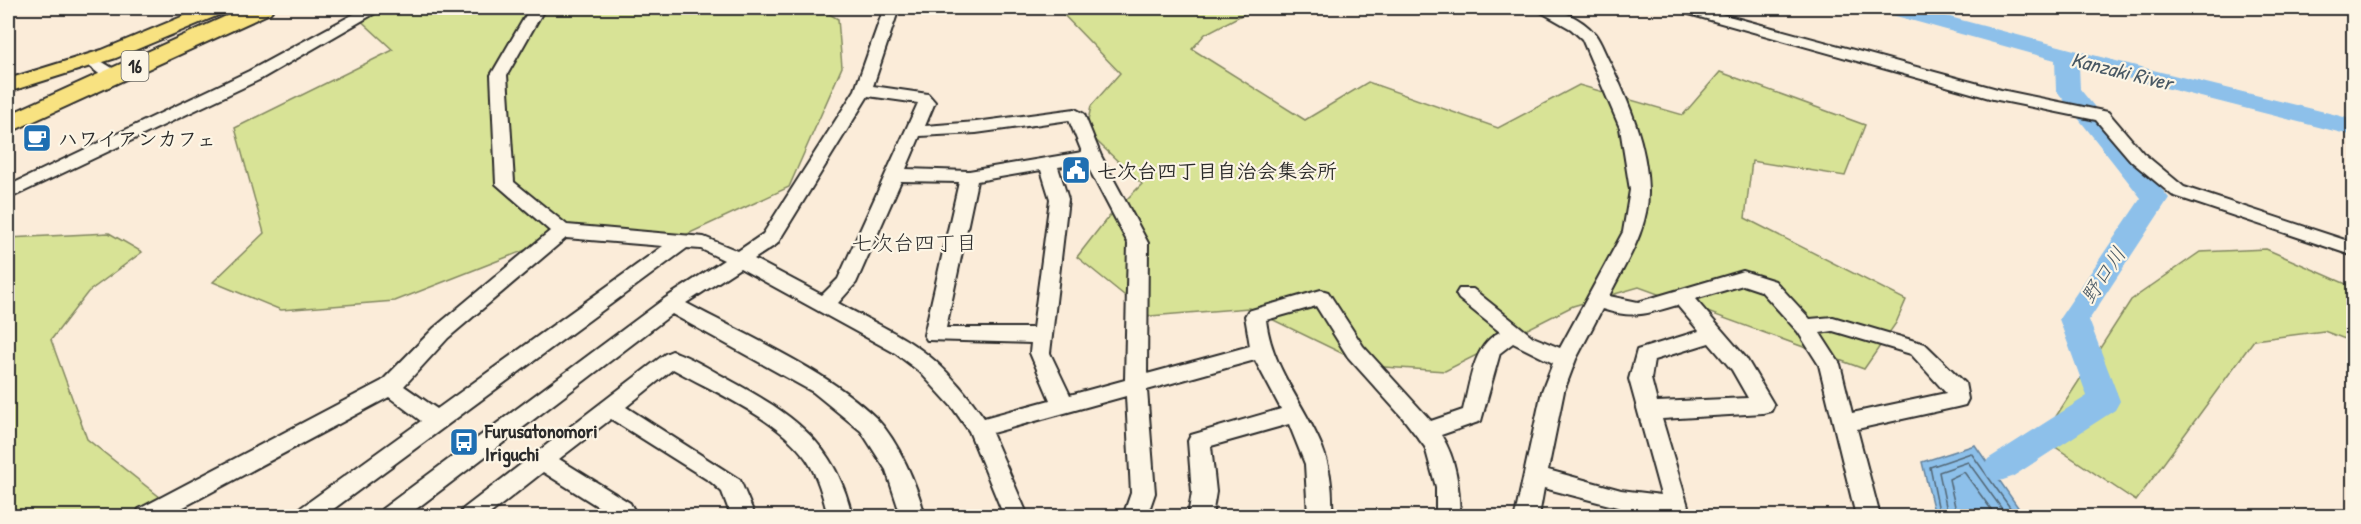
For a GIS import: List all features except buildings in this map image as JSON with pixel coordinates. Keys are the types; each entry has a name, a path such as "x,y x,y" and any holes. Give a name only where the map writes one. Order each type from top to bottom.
{"highway":[{"name":"16","path":"8,116 104,69 245,8"},
{"name":"16","path":"8,125 104,69 262,8"}],"main road":[{"path":"8,86 104,69 219,8"}],"street":[{"path":"8,193 255,75 376,8"},
{"path":"537,8 532,21 504,61 499,75 505,184 562,231 704,243 825,304 902,348 927,366 960,401 979,428 1016,516"},
{"path":"390,516 671,304 770,239 863,90 892,8"},
{"path":"1527,516 1553,391 1565,358 1633,232 1639,190 1629,128 1614,88 1588,37 1577,26 1542,8"},
{"path":"1683,8 1999,95 2102,116 2137,157 2178,191 2354,249"},
{"path":"825,304 846,283 897,175 927,102 922,98 863,90"},
{"path":"916,131 946,131 1003,125 1075,114 1092,156 1138,243 1136,384 1143,494 1135,516"},
{"path":"897,175 969,177 1092,156"},
{"path":"1048,164 1059,199 1040,353 1063,405"},
{"path":"969,177 934,335 1042,336"},
{"path":"147,516 390,387 441,333 562,231"},
{"path":"307,516 683,241"},
{"path":"1595,299 1622,308 1638,309 1743,278 1768,286 1805,327 1829,364 1868,516"},
{"path":"1466,294 1514,334 1540,350 1565,358"},
{"path":"1650,411 1763,405 1739,364 1681,296"},
{"path":"1320,516 1317,468 1312,448 1273,380 1261,351 1255,316 1321,297 1359,357 1428,430 1444,465 1450,493 1448,516"},
{"path":"671,304 822,386 846,404 869,425 897,468 913,516"},
{"path":"1805,327 1833,324 1918,349 1957,389 1957,399 1845,423"},
{"path":"1428,430 1473,415 1490,350 1498,341 1514,334"},
{"path":"1535,476 1621,508 1676,506 1640,379 1644,355 1715,334"},
{"path":"979,428 1261,351"},
{"path":"472,516 672,358 768,415 808,444 825,471 840,516"},
{"path":"390,387 438,421"},
{"path":"609,407 719,476 732,487 743,516"},
{"path":"1200,516 1204,492 1199,441 1294,414"},
{"path":"542,460 621,510 614,516"}],"green space":[{"path":"366,8 819,8 838,19 842,67 789,187 677,239 571,232 395,301 281,310 213,282 264,233 235,128 393,50 355,15"},
{"path":"1057,8 1255,8 1205,34 1192,49 1305,120 1368,82 1498,128 1579,85 1683,115 1720,72 1865,125 1845,176 1752,161 1745,218 1906,300 1896,323 1864,369 1639,287 1573,306 1445,371 1368,366 1249,308 1150,316 1077,257 1105,221 1142,184 1086,131 1091,106 1120,73"},
{"path":"109,233 142,252 88,292 51,340 87,439 161,498 134,516 8,516 8,238"},
{"path":"2266,249 2353,287 2353,342 2324,331 2254,340 2136,501 2042,438 2131,300 2200,252"}],"water":[{"path":"1975,445 2024,516 1935,516 1922,462"}],"waterway":[{"name":"Kanzaki River","path":"1893,8 2054,53 2354,128"},
{"name":"野口川","path":"2000,468 2104,401 2074,319 2155,198 2068,90 2067,58"}],"place":[{"name":"ハワイアンカフェ","path":"37,138"},
{"name":"七次台四丁目自治会集会所","path":"1076,170"},
{"name":"Furusatonomori Iriguchi","path":"464,442"}],"district":[{"name":"七次台四丁目","path":"914,242"}]}
